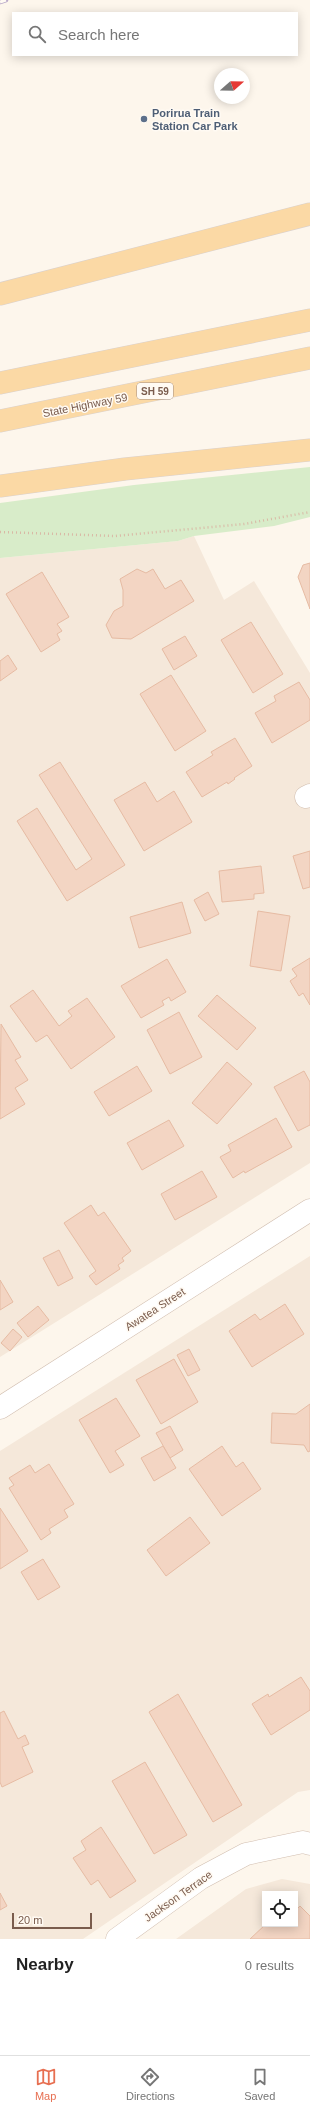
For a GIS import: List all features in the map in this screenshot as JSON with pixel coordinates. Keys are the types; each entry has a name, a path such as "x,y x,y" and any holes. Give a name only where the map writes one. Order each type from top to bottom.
{"main road":[{"path":"3,292 310,214"},
{"path":"0,383 310,320"},
{"name":"State Highway 59","path":"0,421 310,358"},
{"path":"0,486 124,469 310,450"}],"street":[{"name":"Awatea Street","path":"0,1408 310,1210"},
{"name":"Jackson Terrace","path":"116,1939 202,1878 246,1854 303,1842 310,1844"}],"path":[{"path":"0,532 115,536 244,524 310,512"}],"shaded area":[{"path":"194,536 224,600 254,581 310,673 310,1163 0,1357 0,558 178,541"},
{"path":"310,1256 310,1790 298,1792 83,1939 0,1939 0,1451"},
{"path":"282,1879 310,1884 310,1939 176,1939 246,1889"}],"green space":[{"path":"310,467 310,517 274,526 194,536 178,541 0,558 0,503 134,485"}],"building":[{"path":"310,563 310,609 298,577 303,565"},
{"path":"137,569 146,573 153,569 165,589 181,580 194,601 131,639 112,638 106,625 114,611 123,606 123,590 120,579"},
{"path":"42,572 69,617 57,624 62,631 57,634 60,640 41,652 6,594"},
{"path":"251,622 283,674 253,693 221,640"},
{"path":"185,636 197,656 174,670 162,649"},
{"path":"8,655 17,669 0,681 0,661"},
{"path":"171,675 206,731 175,751 140,694"},
{"path":"299,682 310,700 310,720 272,743 255,713 276,701 274,696"},
{"path":"235,738 252,766 228,784 227,782 202,797 186,772 213,755 211,752"},
{"path":"60,762 125,865 67,901 17,821 37,808 76,870 92,859 39,775"},
{"path":"145,782 157,802 174,791 192,822 144,851 114,800"},
{"path":"310,851 310,887 303,889 293,856"},
{"path":"261,866 264,893 254,894 254,899 222,902 219,871"},
{"path":"208,892 219,914 205,921 194,900"},
{"path":"182,902 191,933 139,948 130,917"},
{"path":"258,911 290,916 281,971 250,966"},
{"path":"310,958 310,1005 303,993 299,996 290,981 297,976 292,969"},
{"path":"167,959 186,992 171,1001 169,997 162,1001 164,1005 141,1018 121,986"},
{"path":"33,990 59,1026 72,1016 68,1011 87,998 115,1037 71,1069 47,1035 36,1042 10,1006"},
{"path":"217,995 256,1028 237,1050 198,1016"},
{"path":"179,1012 202,1057 170,1074 147,1030"},
{"path":"1,1024 21,1057 15,1060 28,1080 15,1088 25,1104 0,1119"},
{"path":"227,1062 252,1084 217,1124 192,1103"},
{"path":"137,1066 152,1091 109,1116 94,1092"},
{"path":"304,1071 310,1082 310,1125 298,1131 274,1087"},
{"path":"276,1118 292,1147 233,1178 220,1157 231,1151 228,1145"},
{"path":"169,1120 184,1146 142,1170 127,1143"},
{"path":"202,1171 217,1197 175,1220 161,1194"},
{"path":"91,1205 98,1216 104,1212 131,1251 122,1258 124,1261 118,1265 120,1269 96,1285 89,1276 96,1271 64,1223"},
{"path":"59,1250 73,1278 58,1286 43,1258"},
{"path":"0,1280 13,1302 0,1310"},
{"path":"285,1304 304,1334 252,1367 229,1331 255,1314 260,1320"},
{"path":"38,1306 49,1320 28,1337 17,1323"},
{"path":"13,1329 22,1337 10,1351 1,1343"},
{"path":"189,1349 200,1370 188,1376 177,1355"},
{"path":"174,1359 198,1402 161,1424 136,1380"},
{"path":"116,1398 140,1436 115,1451 124,1465 110,1473 79,1420"},
{"path":"310,1404 310,1451 308,1452 304,1445 271,1443 272,1413 296,1414"},
{"path":"170,1426 183,1450 170,1458 156,1433"},
{"path":"163,1446 176,1468 154,1481 141,1458"},
{"path":"222,1446 236,1467 243,1462 261,1489 222,1516 189,1469"},
{"path":"49,1464 74,1504 64,1510 68,1517 49,1529 51,1533 41,1540 9,1488 14,1485 9,1478 30,1465 35,1473"},
{"path":"0,1508 28,1551 0,1569"},
{"path":"190,1517 210,1543 166,1576 147,1550"},
{"path":"43,1559 60,1587 38,1600 21,1572"},
{"path":"301,1677 310,1691 310,1710 271,1735 252,1704 268,1694 269,1697"},
{"path":"178,1694 242,1805 213,1822 149,1712"},
{"path":"4,1711 18,1739 25,1735 29,1744 22,1747 33,1772 2,1787 0,1782 0,1713"},
{"path":"145,1762 187,1835 154,1854 112,1781"},
{"path":"101,1827 136,1881 110,1898 98,1880 91,1885 73,1858 86,1850 81,1841"},
{"path":"0,1893 7,1906 0,1910"},
{"path":"300,1906 310,1916 310,1939 250,1939 263,1927 298,1927 298,1908"}],"railway":[{"path":"0,2 6,0"}],"place":[{"name":"Porirua Train Station Car Park","path":"144,119"}]}
